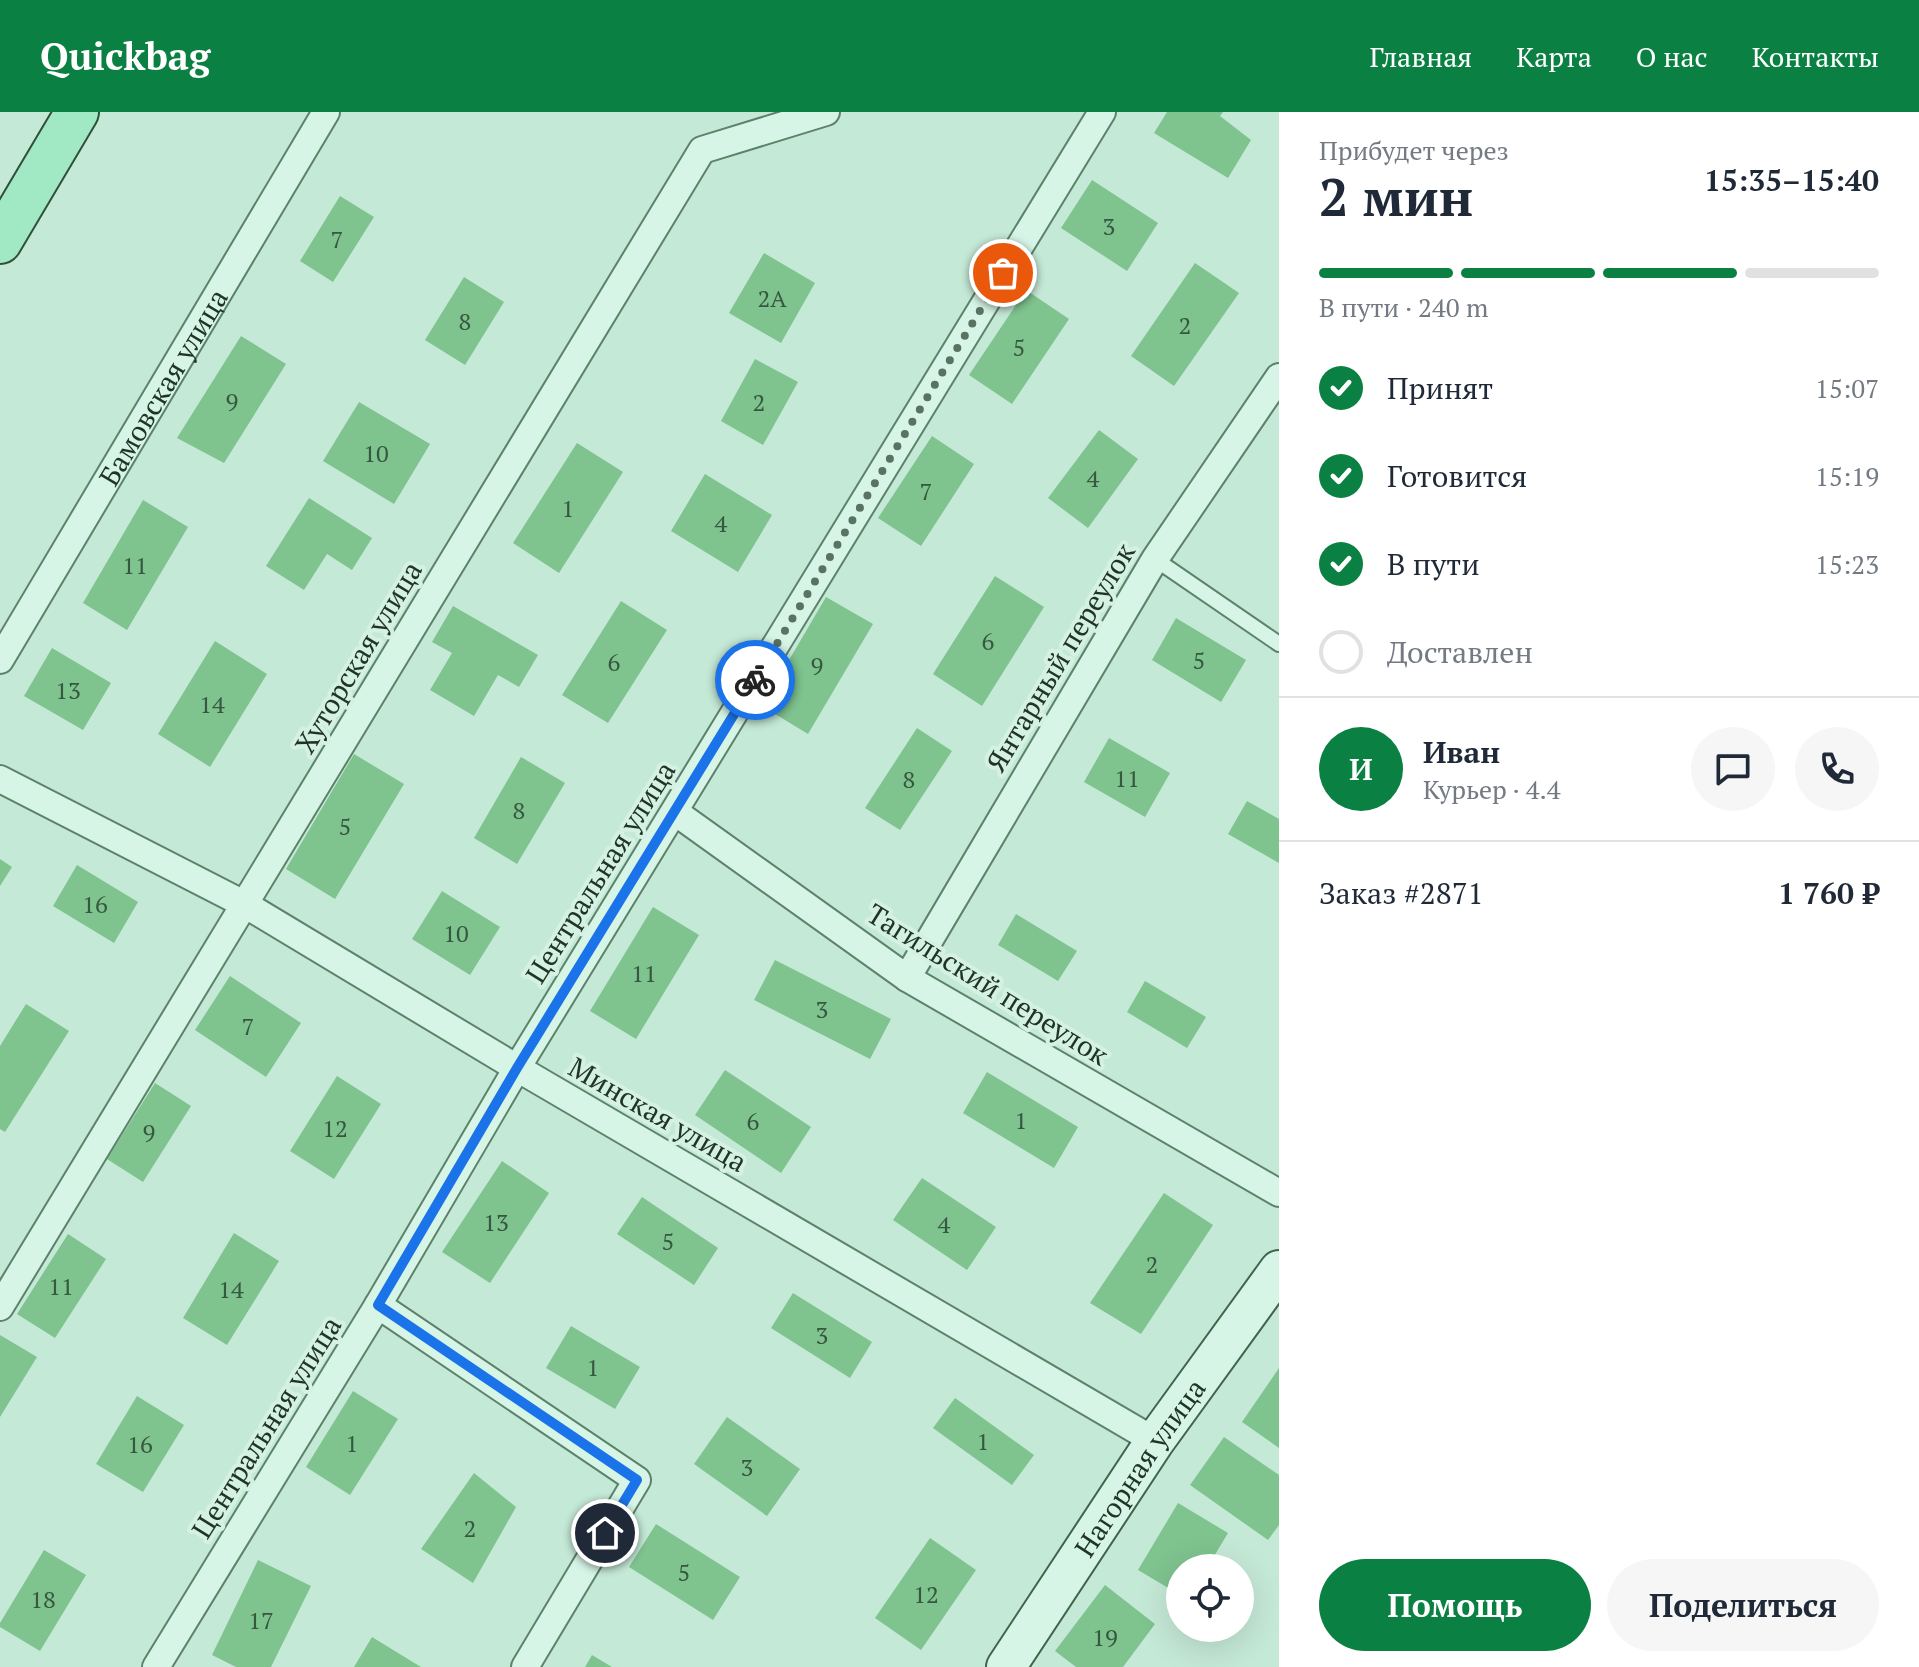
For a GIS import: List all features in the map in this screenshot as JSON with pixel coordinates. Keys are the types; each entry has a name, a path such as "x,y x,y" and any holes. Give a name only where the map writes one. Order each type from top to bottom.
{"main road":[{"path":"0,242 77,112"}],"street":[{"name":"Бамовская улица","path":"0,660 326,112"},
{"name":"Хуторская улица","path":"0,1307 702,150 826,112"},
{"name":"Центральная улица","path":"156,1667 378,1305 517,1068 1102,112"},
{"name":"Янтарный переулок","path":"907,978 1155,559 1279,377"},
{"name":"Минская улица","path":"0,779 246,905 517,1068 1155,1441"},
{"name":"Тагильский переулок","path":"675,812 907,978 1279,1193"},
{"name":"Нагорная улица","path":"1006,1667 1155,1441 1279,1270"},
{"path":"378,1305 637,1480 525,1667"}],"lane":[{"path":"1155,559 1279,644"}],"building":[{"path":"1167,112 1223,112 1220,116 1251,140 1228,178 1154,133"},
{"path":"1092,180 1158,223 1127,271 1061,228"},
{"path":"340,196 374,217 333,282 300,261"},
{"path":"764,253 815,283 781,343 729,313"},
{"path":"1195,263 1239,293 1174,386 1131,356"},
{"path":"464,277 504,302 465,365 425,340"},
{"path":"1026,290 1069,319 1012,404 969,375"},
{"path":"241,336 286,364 224,463 177,438"},
{"path":"755,359 798,382 763,445 721,421"},
{"path":"359,402 430,444 394,504 323,461"},
{"path":"1099,430 1138,459 1088,528 1048,498"},
{"path":"932,436 974,464 921,546 878,518"},
{"path":"577,443 623,472 559,573 513,543"},
{"path":"705,474 772,515 738,572 671,531"},
{"path":"309,498 372,538 352,570 327,554 304,590 266,566"},
{"path":"143,500 188,527 127,630 83,603"},
{"path":"995,576 1044,607 982,706 933,674"},
{"path":"826,597 873,624 808,734 762,706"},
{"path":"621,601 667,630 608,723 562,695"},
{"path":"453,606 538,655 519,687 498,675 474,716 430,690 452,653 432,642"},
{"path":"1176,618 1246,660 1221,702 1152,660"},
{"path":"215,641 267,674 210,767 158,734"},
{"path":"52,648 111,683 83,730 24,696"},
{"path":"917,728 952,751 900,830 865,808"},
{"path":"1109,738 1170,773 1145,817 1084,782"},
{"path":"354,754 404,784 335,899 286,869"},
{"path":"521,757 565,783 517,864 474,838"},
{"path":"1247,801 1279,819 1279,863 1228,834"},
{"path":"0,859 12,867 0,886"},
{"path":"77,865 138,902 114,943 53,906"},
{"path":"442,891 500,927 470,975 412,939"},
{"path":"653,907 699,935 636,1039 590,1011"},
{"path":"1016,914 1077,951 1058,981 998,945"},
{"path":"775,960 891,1019 870,1059 754,1000"},
{"path":"230,976 301,1023 266,1077 195,1030"},
{"path":"1145,981 1206,1017 1187,1048 1127,1012"},
{"path":"26,1004 69,1031 5,1132 0,1129 0,1046"},
{"path":"725,1070 811,1127 781,1173 695,1115"},
{"path":"987,1072 1078,1127 1054,1168 963,1113"},
{"path":"337,1076 381,1104 334,1179 290,1151"},
{"path":"155,1083 191,1106 143,1182 107,1159"},
{"path":"502,1161 549,1193 490,1283 442,1252"},
{"path":"922,1178 996,1227 967,1270 893,1220"},
{"path":"1164,1193 1213,1225 1141,1334 1090,1303"},
{"path":"642,1197 718,1248 694,1285 617,1234"},
{"path":"234,1233 279,1261 227,1345 183,1318"},
{"path":"68,1234 106,1259 55,1338 17,1314"},
{"path":"793,1293 872,1342 850,1378 771,1328"},
{"path":"571,1326 640,1367 615,1409 546,1368"},
{"path":"0,1335 37,1357 0,1417"},
{"path":"1279,1368 1279,1448 1242,1422"},
{"path":"353,1391 398,1419 350,1495 306,1467"},
{"path":"137,1396 184,1425 143,1492 96,1464"},
{"path":"955,1398 1034,1455 1012,1485 933,1428"},
{"path":"727,1417 800,1469 767,1516 694,1464"},
{"path":"1224,1437 1279,1475 1279,1525 1268,1540 1190,1485"},
{"path":"474,1473 516,1507 473,1583 421,1549"},
{"path":"1178,1503 1228,1533 1215,1554 1166,1554 1166,1587 1138,1570"},
{"path":"656,1524 740,1577 713,1620 629,1567"},
{"path":"930,1538 976,1570 921,1650 875,1618"},
{"path":"44,1550 86,1575 40,1651 0,1627 0,1623"},
{"path":"258,1560 311,1586 271,1667 236,1667 212,1655"},
{"path":"1105,1585 1155,1624 1123,1667 1076,1667 1055,1651"},
{"path":"372,1637 421,1667 354,1667"},
{"path":"592,1655 612,1667 585,1667"}],"way so far":[{"path":"755,680 1003,273"}],"route":[{"path":"605,1533 637,1480 378,1305 517,1068 755,680"}]}
